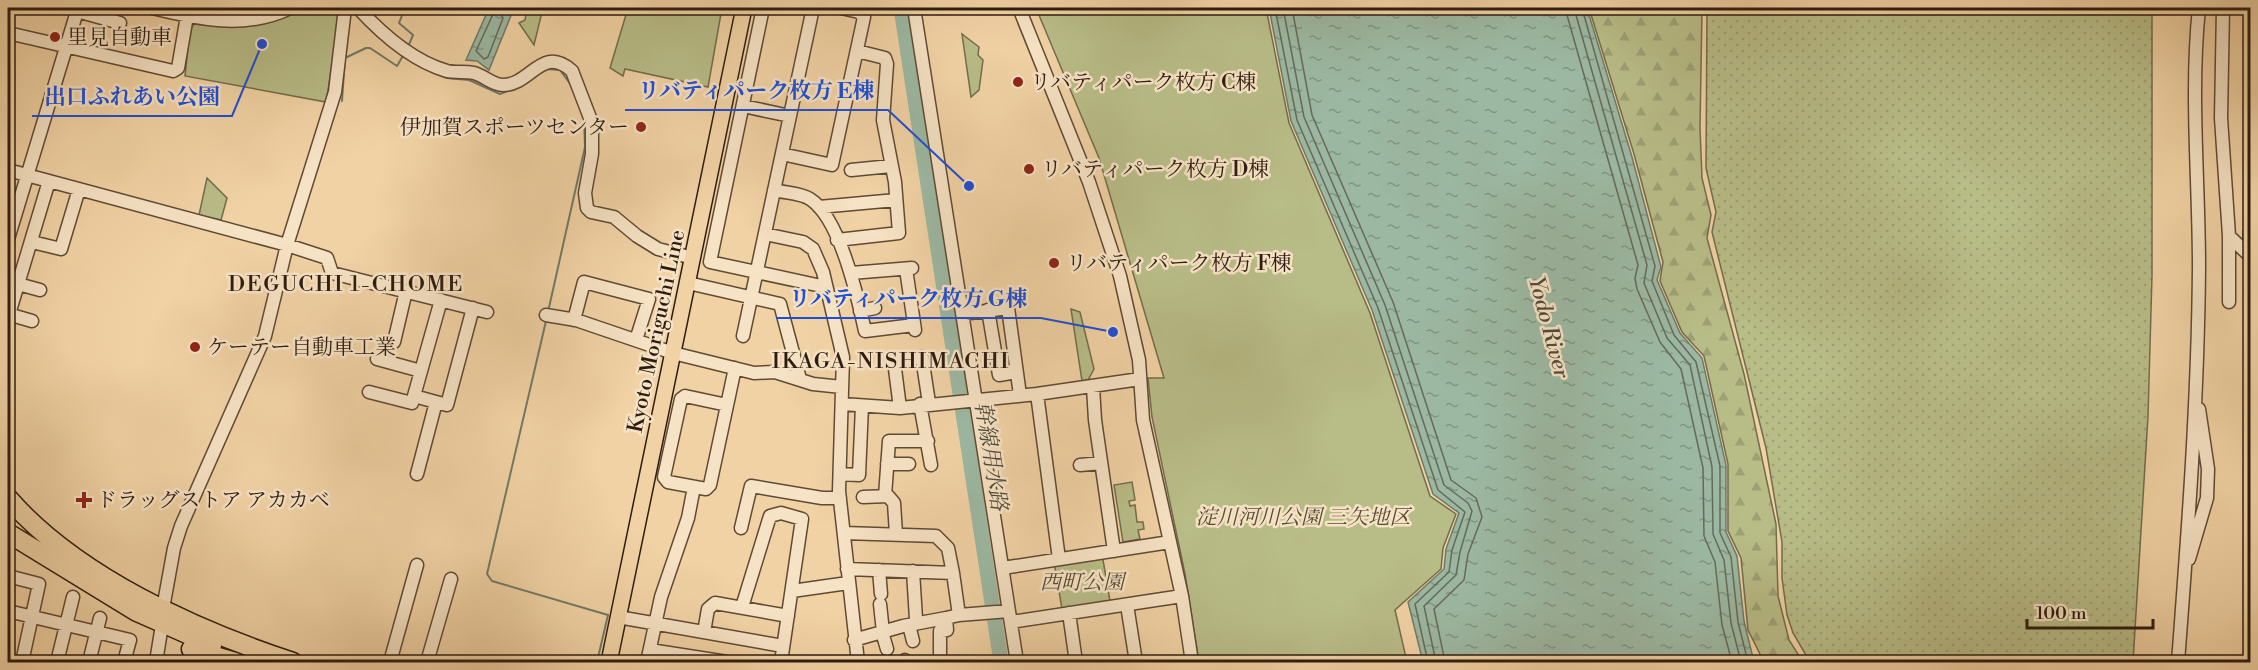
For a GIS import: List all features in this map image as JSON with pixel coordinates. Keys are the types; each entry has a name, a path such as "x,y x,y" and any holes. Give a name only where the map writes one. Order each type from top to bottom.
{"highway":[{"path":"8,498 32,524 62,549 162,621"},
{"path":"8,508 38,538 76,566 162,621"},
{"path":"8,533 76,575 162,621 215,634 293,663"},
{"path":"8,544 162,621 250,661"}],"main road":[{"name":"Kyoto Moriguchi Line","path":"609,663 744,8"}],"street":[{"path":"152,8 187,16 246,21 290,8"},
{"path":"358,8 376,27 401,47 445,70 474,73 502,85 513,84 551,61 565,65 572,71 592,123 592,154 585,193 587,208 591,212 614,217 657,249 693,258"},
{"path":"763,8 710,262 826,287"},
{"path":"743,336 813,8"},
{"path":"782,154 832,165 864,17 859,12 841,8"},
{"path":"914,8 1002,568 1002,615 1017,663"},
{"path":"1019,8 1089,182 1120,276 1139,360 1143,420 1182,596 1192,663"},
{"path":"2178,663 2185,565 2193,553 2206,498 2208,469 2201,411 2195,407 2199,267 2195,77 2199,8"},
{"path":"2223,8 2221,118 2229,237 2229,302"},
{"path":"8,239 77,9 120,23"},
{"path":"156,663 178,536 265,336 287,245 335,92 342,9"},
{"path":"8,33 172,71 178,68 187,16"},
{"path":"837,240 899,233 883,120 887,64 885,58 857,51"},
{"path":"742,106 790,116"},
{"path":"860,172 891,166"},
{"path":"8,170 287,245 327,258 332,273 487,312"},
{"path":"32,321 8,314 49,181"},
{"path":"32,242 61,249 79,189"},
{"path":"774,190 809,198 819,207 851,273 865,332 915,329 910,268 851,273"},
{"path":"819,207 835,200 896,200"},
{"path":"765,234 803,242 813,249 826,287 843,357 840,498 858,663"},
{"path":"2229,237 2250,256"},
{"path":"574,320 584,282 649,299 636,340"},
{"path":"688,283 780,304 800,380"},
{"path":"18,284 40,290"},
{"path":"394,342 406,291"},
{"path":"369,392 412,403 441,300"},
{"path":"860,311 875,308"},
{"path":"963,314 1008,308 1020,395"},
{"path":"414,396 447,405 472,309"},
{"path":"988,310 999,375 1016,372"},
{"path":"546,315 574,320 673,353 754,373 775,372 813,384 842,387"},
{"path":"900,408 894,361 922,357 931,465"},
{"path":"377,359 421,371"},
{"path":"727,405 685,396 681,399 664,477 668,482 706,489 710,485 735,368"},
{"path":"842,404 900,408 976,398 1037,394 1140,379"},
{"path":"1093,387 1114,551"},
{"path":"1037,394 1059,559"},
{"path":"417,474 436,402"},
{"path":"840,474 859,475 862,406"},
{"path":"885,496 889,441 928,441"},
{"path":"1080,465 1101,463"},
{"path":"887,464 909,464"},
{"path":"741,528 751,486 822,498 840,498"},
{"path":"694,487 688,518 668,573 649,656 725,662"},
{"path":"863,497 885,496 894,503 896,534"},
{"path":"742,607 770,516 781,513 802,519 781,663"},
{"path":"844,533 936,536 947,539 953,573 952,617 947,630 940,632 937,662"},
{"path":"1002,568 1170,542"},
{"path":"390,663 417,565"},
{"path":"847,569 953,573"},
{"path":"879,570 883,632 887,649"},
{"path":"913,571 913,641"},
{"path":"8,576 39,584 22,663"},
{"path":"427,663 451,579"},
{"path":"792,591 848,583"},
{"path":"854,640 913,622 952,617 1069,613 1182,596"},
{"path":"57,663 73,597"},
{"path":"704,632 708,609 715,603 788,616"},
{"path":"1127,605 1136,663"},
{"path":"8,611 130,640 124,663"},
{"path":"1069,613 1076,663"},
{"path":"618,617 783,646"},
{"path":"89,663 100,618"}],"green space":[{"path":"299,8 327,8 340,16 326,102 185,76 190,29 196,22 246,26"},
{"path":"527,8 543,8 534,45 519,23 525,20"},
{"path":"628,8 722,8 708,87 625,69 623,76 610,68"},
{"name":"淀川河川公園 三矢地区","path":"1036,8 1266,8 1289,123 1370,313 1430,496 1456,514 1443,548 1441,569 1395,610 1407,662 1199,662 1185,574 1152,417 1148,378 1164,378 1099,158"},
{"path":"1589,8 1702,8 1700,128 1702,178 1711,215 1707,238 1744,374 1776,524 1778,596 1789,640 1803,662 1764,662 1748,630 1741,558 1728,531 1728,464 1704,356 1682,332 1660,281 1663,262 1634,154"},
{"path":"1707,8 2152,8 2152,276 2148,416 2133,662 1810,662 1793,633 1787,615 1782,578 1782,542 1766,448 1712,232 1716,212 1706,168"},
{"path":"962,34 979,47 978,55 983,60 979,90 971,97"},
{"path":"207,178 227,198 221,220 199,215"},
{"path":"1071,309 1080,312 1094,369 1088,380 1082,381"},
{"path":"1132,482 1135,500 1129,501 1130,506 1135,505 1137,522 1143,522 1144,529 1138,530 1140,539 1123,542 1114,485"},
{"name":"西町公園","path":"1102,554 1110,601 1062,609 1054,562"}],"water":[{"path":"489,8 499,8 512,13 489,70 477,61 466,60"},
{"name":"Yodo River","path":"1269,8 1587,8 1632,157 1661,267 1657,280 1680,333 1702,358 1726,465 1726,532 1737,556 1744,621 1754,662 1423,662 1408,602 1444,569 1446,549 1459,513 1433,494 1372,310 1291,121"}],"waterway":[{"path":"405,8 399,23 413,35 408,47"},
{"name":"幹線用水路","path":"901,8 1001,662"},
{"path":"372,31 391,47"},
{"path":"342,101 345,58 370,48 397,66 404,54"},
{"path":"546,69 560,70 571,85"},
{"path":"434,73 447,78 469,80 500,94 516,88"},
{"path":"548,312 585,147 584,118"},
{"path":"2243,241 2243,231 2250,225"},
{"path":"546,321 487,574 492,581 608,615 597,662"}],"place":[{"name":"里見自動車","path":"55,37"},
{"name":"出口ふれあい公園","path":"262,44"},
{"name":"リバティパーク枚方 C棟","path":"1018,82"},
{"name":"伊加賀スポーツセンター","path":"641,127"},
{"name":"リバティパーク枚方 D棟","path":"1029,169"},
{"name":"リバティパーク枚方 E棟","path":"969,186"},
{"name":"リバティパーク枚方 F棟","path":"1054,263"},
{"name":"リバティパーク枚方 G棟","path":"1113,332"},
{"name":"ケーテー自動車工業","path":"195,347"},
{"name":"ドラッグストア アカカベ","path":"84,500"}],"district":[{"name":"DEGUCHI 1-CHOME","path":"346,283"},
{"name":"IKAGA-NISHIMACHI","path":"891,360"}]}
